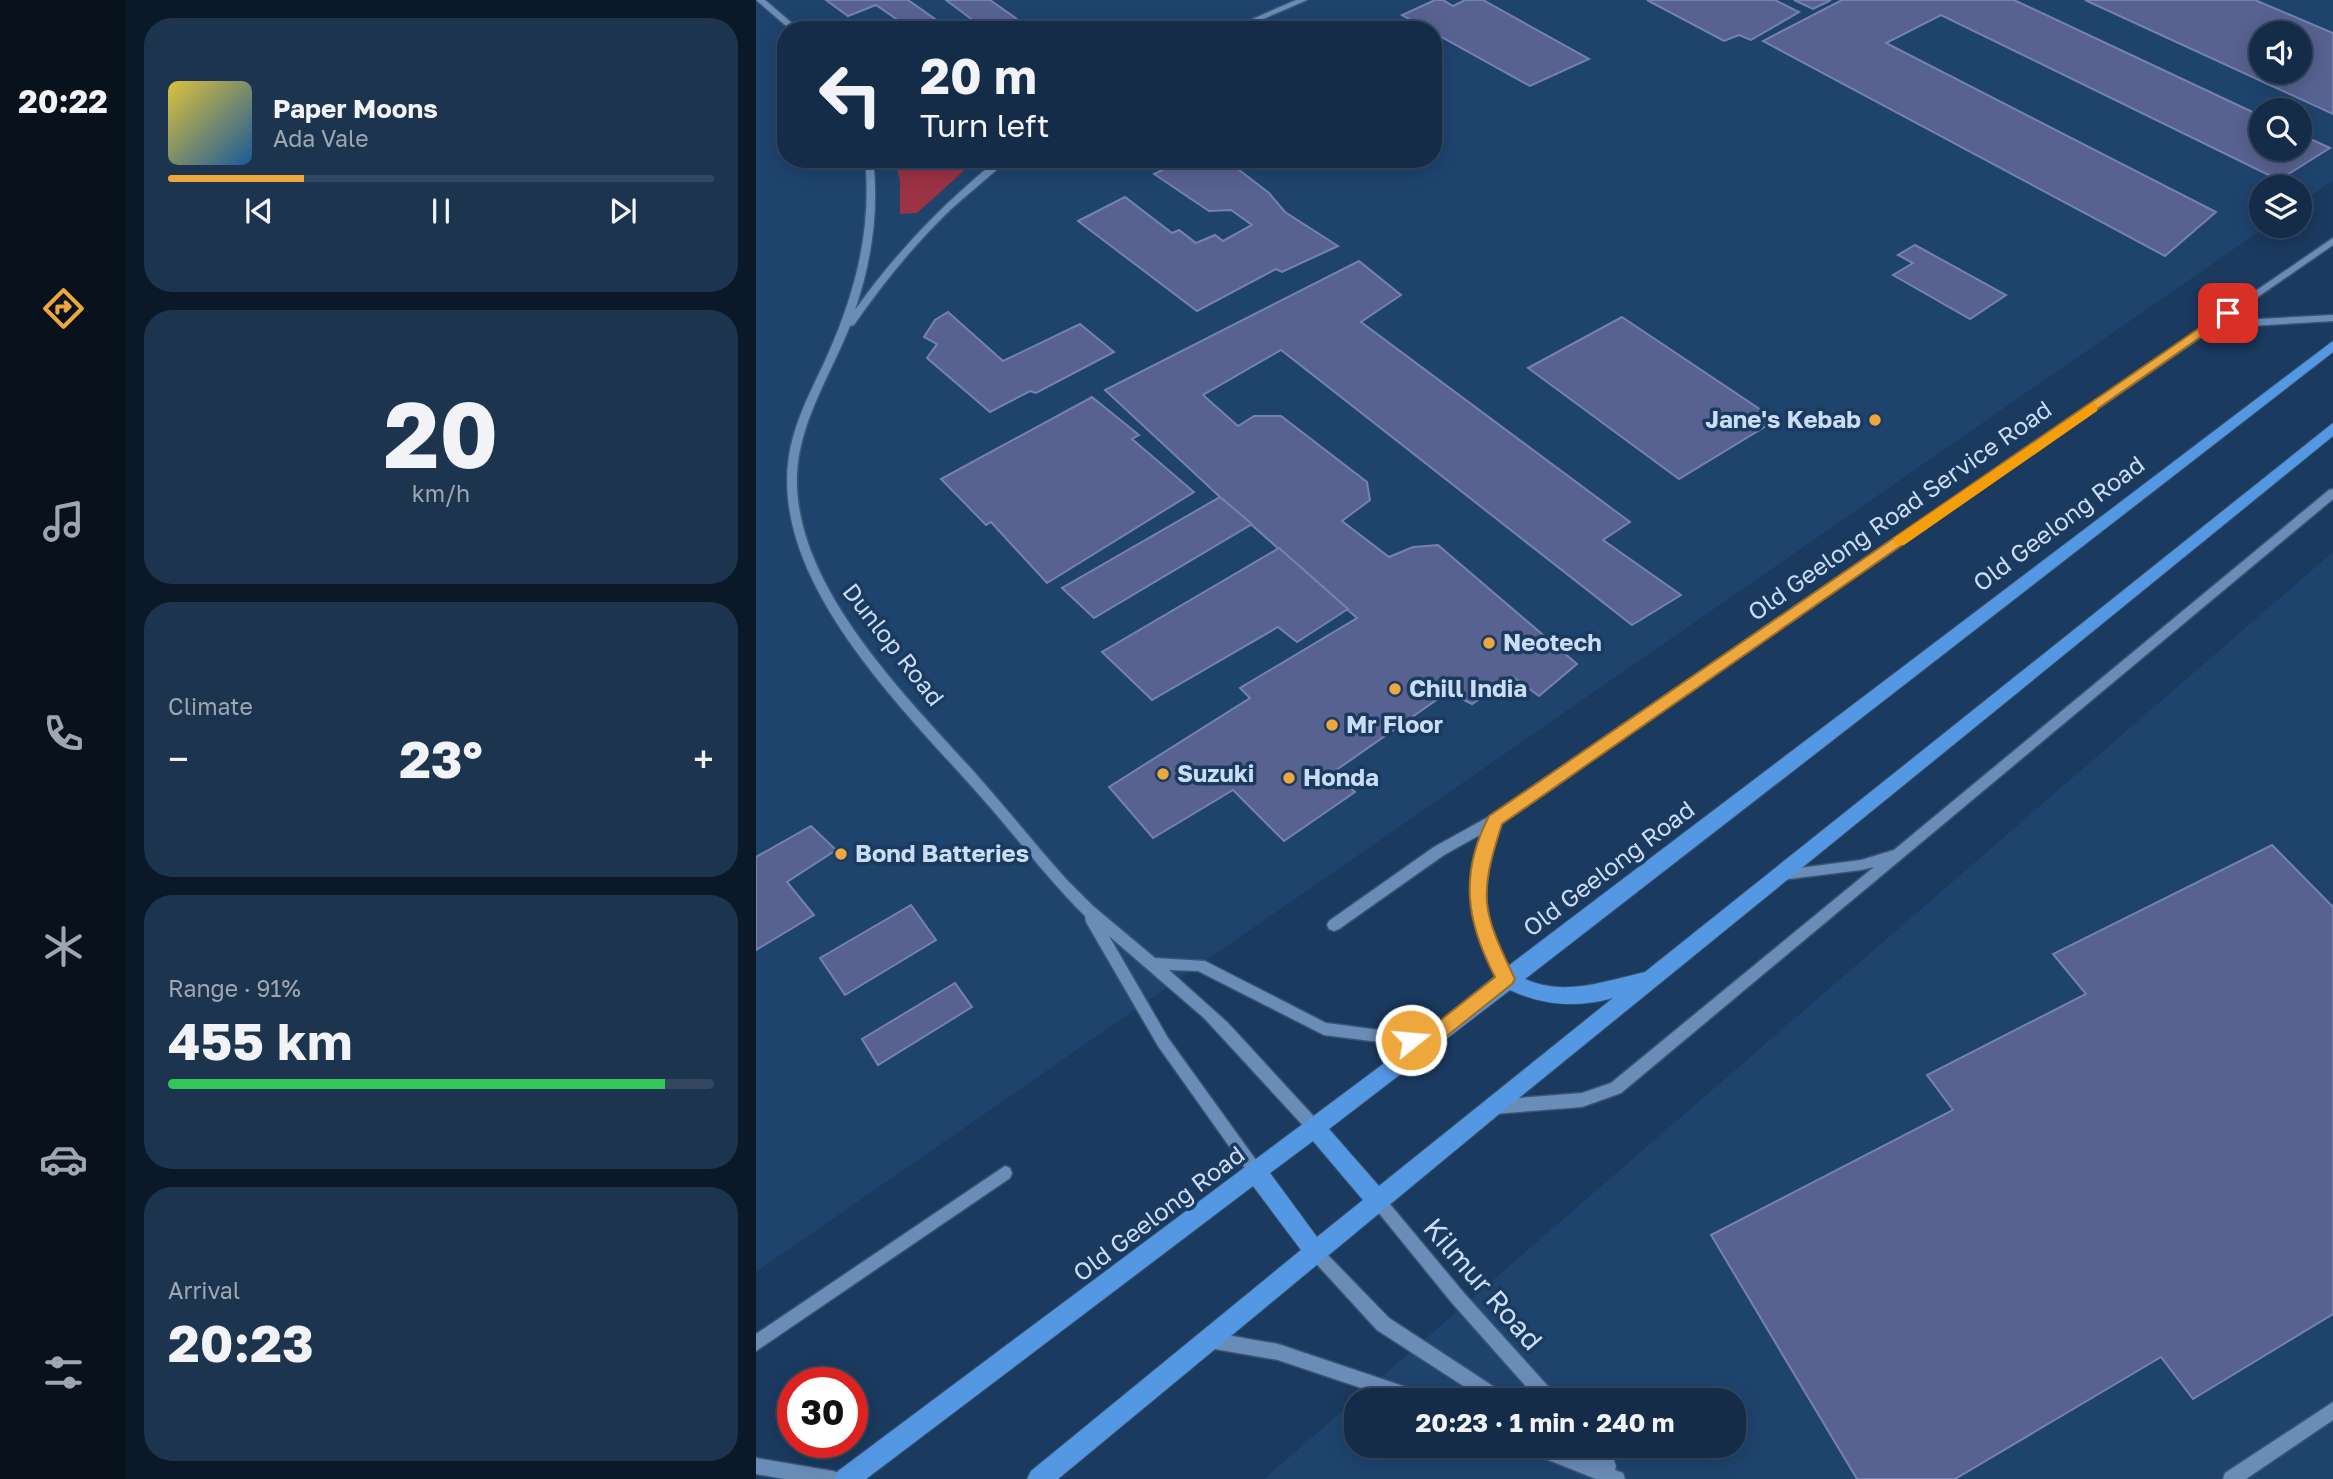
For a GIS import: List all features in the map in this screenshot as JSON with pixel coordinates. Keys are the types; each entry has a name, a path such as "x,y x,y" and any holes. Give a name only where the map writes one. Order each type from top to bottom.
{"main road":[{"name":"Old Geelong Road","path":"846,1479 1314,1128 2333,345"},
{"path":"1039,1479 1652,978 2333,428"},
{"path":"1506,979 1530,992 1556,999 1600,993 1652,978"},
{"path":"1314,1128 1379,1202"},
{"path":"1256,1172 1316,1252"}],"street":[{"path":"760,0 785,21"},
{"path":"1253,21 1303,0"},
{"name":"Dunlop Road","path":"870,168 873,186 866,261 839,341 807,409 797,441 792,493 795,514 823,593 846,629 894,688 1086,908 1208,1013 1314,1128"},
{"path":"839,341 896,261 931,224 994,168"},
{"name":"Old Geelong Road Service Road","path":"1334,925 1439,850 1495,820 2333,241"},
{"path":"2212,325 2333,318"},
{"path":"1492,1108 1582,1100 1616,1087 2333,493"},
{"path":"1495,820 1478,872 1478,909 1487,943 1506,979"},
{"path":"1780,875 1861,865 1901,853"},
{"name":"Dunlop Road","path":"1086,908 1163,1042 1256,1172"},
{"path":"1150,964 1200,965 1324,1029 1426,1042"},
{"path":"756,1343 1005,1173"},
{"name":"Kilmur Road","path":"1379,1202 1458,1298 1538,1388"},
{"path":"1316,1252 1383,1324 1481,1388"},
{"path":"1209,1340 1278,1352 1384,1388"},
{"path":"2231,1479 2333,1409"},
{"path":"1565,1458 1618,1479"},
{"path":"1586,1458 1618,1479"},
{"path":"1600,1458 1618,1479"},
{"path":"756,1466 833,1479"}],"shaded area":[{"path":"756,0 2333,0 2333,180 2312,195 2312,175 2249,175 2250,238 756,1272"},
{"path":"897,168 967,168 917,213 900,214 900,181"},
{"path":"2333,552 2333,1479 1264,1479 1344,1410 1344,1458 1746,1458 1746,1388 1369,1388"}],"building":[{"path":"826,0 908,0 935,19 899,21 876,5 848,16"},
{"path":"946,0 990,0 1020,21 974,21"},
{"path":"1435,0 1443,0 1453,6 1465,0 1483,0 1589,59 1530,86 1442,37 1442,21 1413,21 1402,15"},
{"path":"1647,0 1775,0 1799,12 1751,40 1739,35 1724,41"},
{"path":"1794,0 1831,0 1813,9"},
{"path":"1842,0 2014,0 2249,110 2249,161 2309,161 2287,175 2269,175 1941,15 1886,43 2216,212 2165,256 1763,41"},
{"path":"2085,0 2255,0 2305,21 2249,21 2249,75"},
{"path":"2312,24 2333,33 2333,114 2312,104 2312,98 2298,98 2268,84 2312,84"},
{"path":"2312,140 2330,148 2312,159"},
{"path":"1166,168 1237,168 1269,193 1285,212 1338,246 1282,272 1276,269 1197,311 1078,221 1125,197 1172,233 1179,230 1196,243 1215,235 1223,241 1252,225 1231,210 1209,211 1154,174"},
{"path":"1915,245 2006,295 1970,319 1893,275 1913,263 1898,255"},
{"path":"1359,261 1401,295 1361,322 1630,522 1603,540 1681,595 1632,625 1281,350 1203,395 1238,426 1254,416 1281,416 1367,482 1370,500 1342,521 1389,557 1413,547 1438,545 1577,664 1539,696 1513,677 1472,704 1448,692 1332,773 1355,792 1284,841 1233,790 1153,838 1109,787 1250,698 1240,688 1357,618 1220,497 1105,390"},
{"path":"948,312 1003,361 1080,324 1114,352 1036,393 1030,391 990,412 927,358 937,344 924,337 935,320"},
{"path":"1622,317 1776,420 1679,479 1528,368"},
{"path":"1092,397 1139,435 1132,439 1194,492 1047,583 991,522 986,525 941,479"},
{"path":"1220,497 1252,524 1094,618 1062,588"},
{"path":"1279,548 1348,609 1297,642 1278,627 1152,700 1102,652"},
{"path":"811,826 836,850 787,882 814,915 756,950 756,857"},
{"path":"2272,845 2333,907 2333,1314 2193,1399 2161,1357 1955,1479 1857,1479 1711,1235 1953,1110 1927,1075 2086,994 2053,954"},
{"path":"911,905 936,940 845,995 820,958"},
{"path":"955,983 972,1007 878,1065 862,1039"}],"slow traffic":[{"path":"1899,541 2092,407"}],"place":[{"name":"Jane's Kebab","path":"1875,420"},
{"name":"Neotech","path":"1489,643"},
{"name":"Chill India","path":"1395,689"},
{"name":"Mr Floor","path":"1332,725"},
{"name":"Suzuki","path":"1163,774"},
{"name":"Honda","path":"1289,778"},
{"name":"Bond Batteries","path":"841,854"}],"route":[{"path":"1411,1040 1426,1042 1506,979 1487,943 1478,909 1478,872 1495,820 2228,313"}]}
